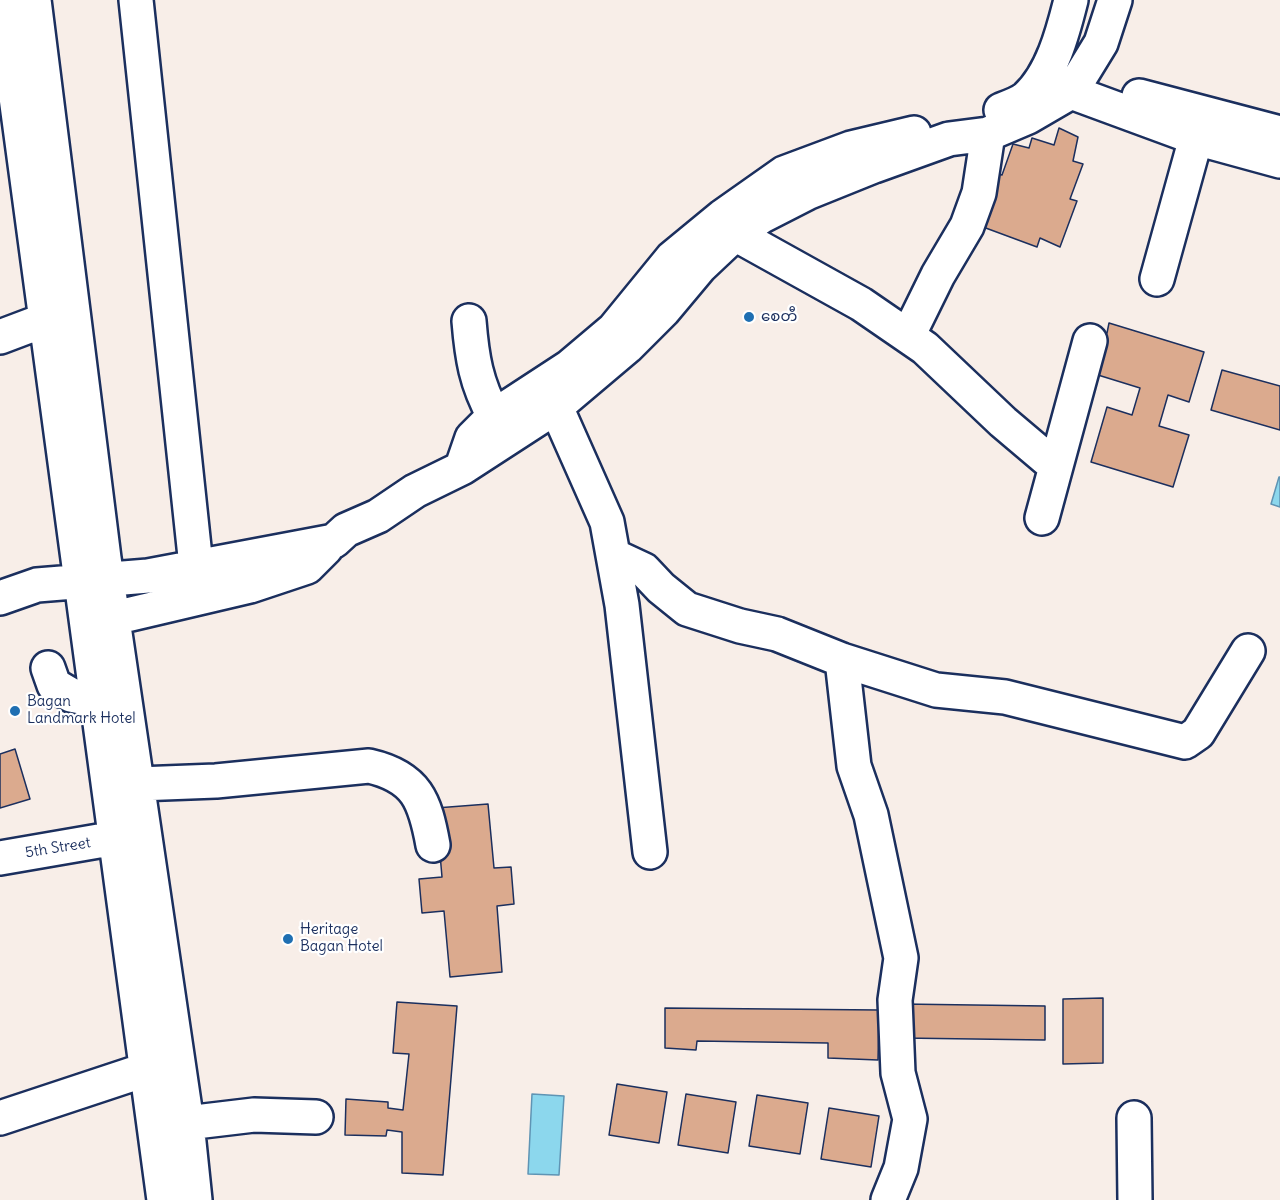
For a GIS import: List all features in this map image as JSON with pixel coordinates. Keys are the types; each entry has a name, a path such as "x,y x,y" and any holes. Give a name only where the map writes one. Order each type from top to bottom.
{"street":[{"path":"3,0 94,579 96,700 164,1200"},
{"path":"34,0 18,92 45,320 94,579 114,618 187,1123 195,1200"},
{"path":"136,0 196,566"},
{"path":"525,412 569,367 614,329 672,258 723,216 784,173 850,148 994,114 1026,98 1042,78 1057,48 1071,0"},
{"path":"114,618 250,586 307,567 345,530 378,516 415,491 462,468 472,438 525,412 627,347 664,310 700,267 735,234 807,193 949,139 988,134 1028,117 1075,85 1101,43 1115,0"},
{"path":"1075,85 1170,105 1280,133"},
{"path":"1075,85 1196,138 1280,161"},
{"path":"908,336 938,275 967,226 980,193 988,134"},
{"path":"1157,279 1196,138"},
{"path":"735,234 861,304 925,348 1003,422 1055,466"},
{"path":"0,336 45,320"},
{"path":"469,321 473,366 483,395 525,412 607,522 622,605 650,852"},
{"path":"1042,518 1090,341"},
{"path":"0,598 37,585 148,576 334,541"},
{"path":"614,556 644,570 661,588 687,609 740,626 777,634 842,660 936,690 1005,697 1185,742 1198,733 1248,651"},
{"path":"842,660 854,766 871,815 901,958 895,1000 898,1063 910,1119 901,1168 888,1200"},
{"path":"48,668 54,685 71,695 96,700"},
{"path":"138,784 216,781 369,766 392,771 418,795 427,813 433,845"},
{"name":"5th Street","path":"0,858 116,838"},
{"path":"0,1118 147,1068 178,1060"},
{"path":"187,1123 254,1115 316,1117"},
{"path":"1134,1118 1135,1200"}],"water":[{"path":"1280,477 1280,507 1271,504"},
{"path":"532,1094 564,1096 559,1175 528,1174"}],"building":[{"path":"1059,128 1078,137 1073,161 1083,164 1070,199 1077,201 1060,247 1040,238 1037,247 983,227 992,173 1002,175 1013,144 1029,148 1032,138 1054,145"},
{"path":"1109,323 1204,352 1189,402 1168,395 1159,426 1189,435 1173,487 1091,462 1107,407 1132,415 1140,388 1085,371 1098,330 1107,333"},
{"path":"1222,370 1280,386 1280,430 1211,410"},
{"path":"15,749 30,799 0,808 0,754"},
{"path":"488,804 494,868 511,867 514,904 497,906 502,972 450,977 444,911 422,913 419,879 442,877 436,808"},
{"path":"1103,998 1103,1063 1063,1064 1063,999"},
{"path":"397,1002 457,1006 443,1175 402,1173 402,1132 387,1130 386,1136 345,1135 346,1099 388,1102 388,1108 403,1110 409,1054 393,1053"},
{"path":"902,1004 1045,1006 1045,1040 902,1038"},
{"path":"665,1008 879,1010 878,1060 828,1058 828,1043 697,1041 696,1050 665,1048"},
{"path":"617,1084 667,1092 659,1143 609,1135"},
{"path":"686,1094 736,1102 728,1153 678,1145"},
{"path":"757,1095 808,1103 800,1154 749,1146"},
{"path":"829,1108 879,1116 871,1167 821,1159"}],"place":[{"name":"စေတီ","path":"749,317"},
{"name":"Bagan Landmark Hotel","path":"15,711"},
{"name":"Heritage Bagan Hotel","path":"288,939"}]}
